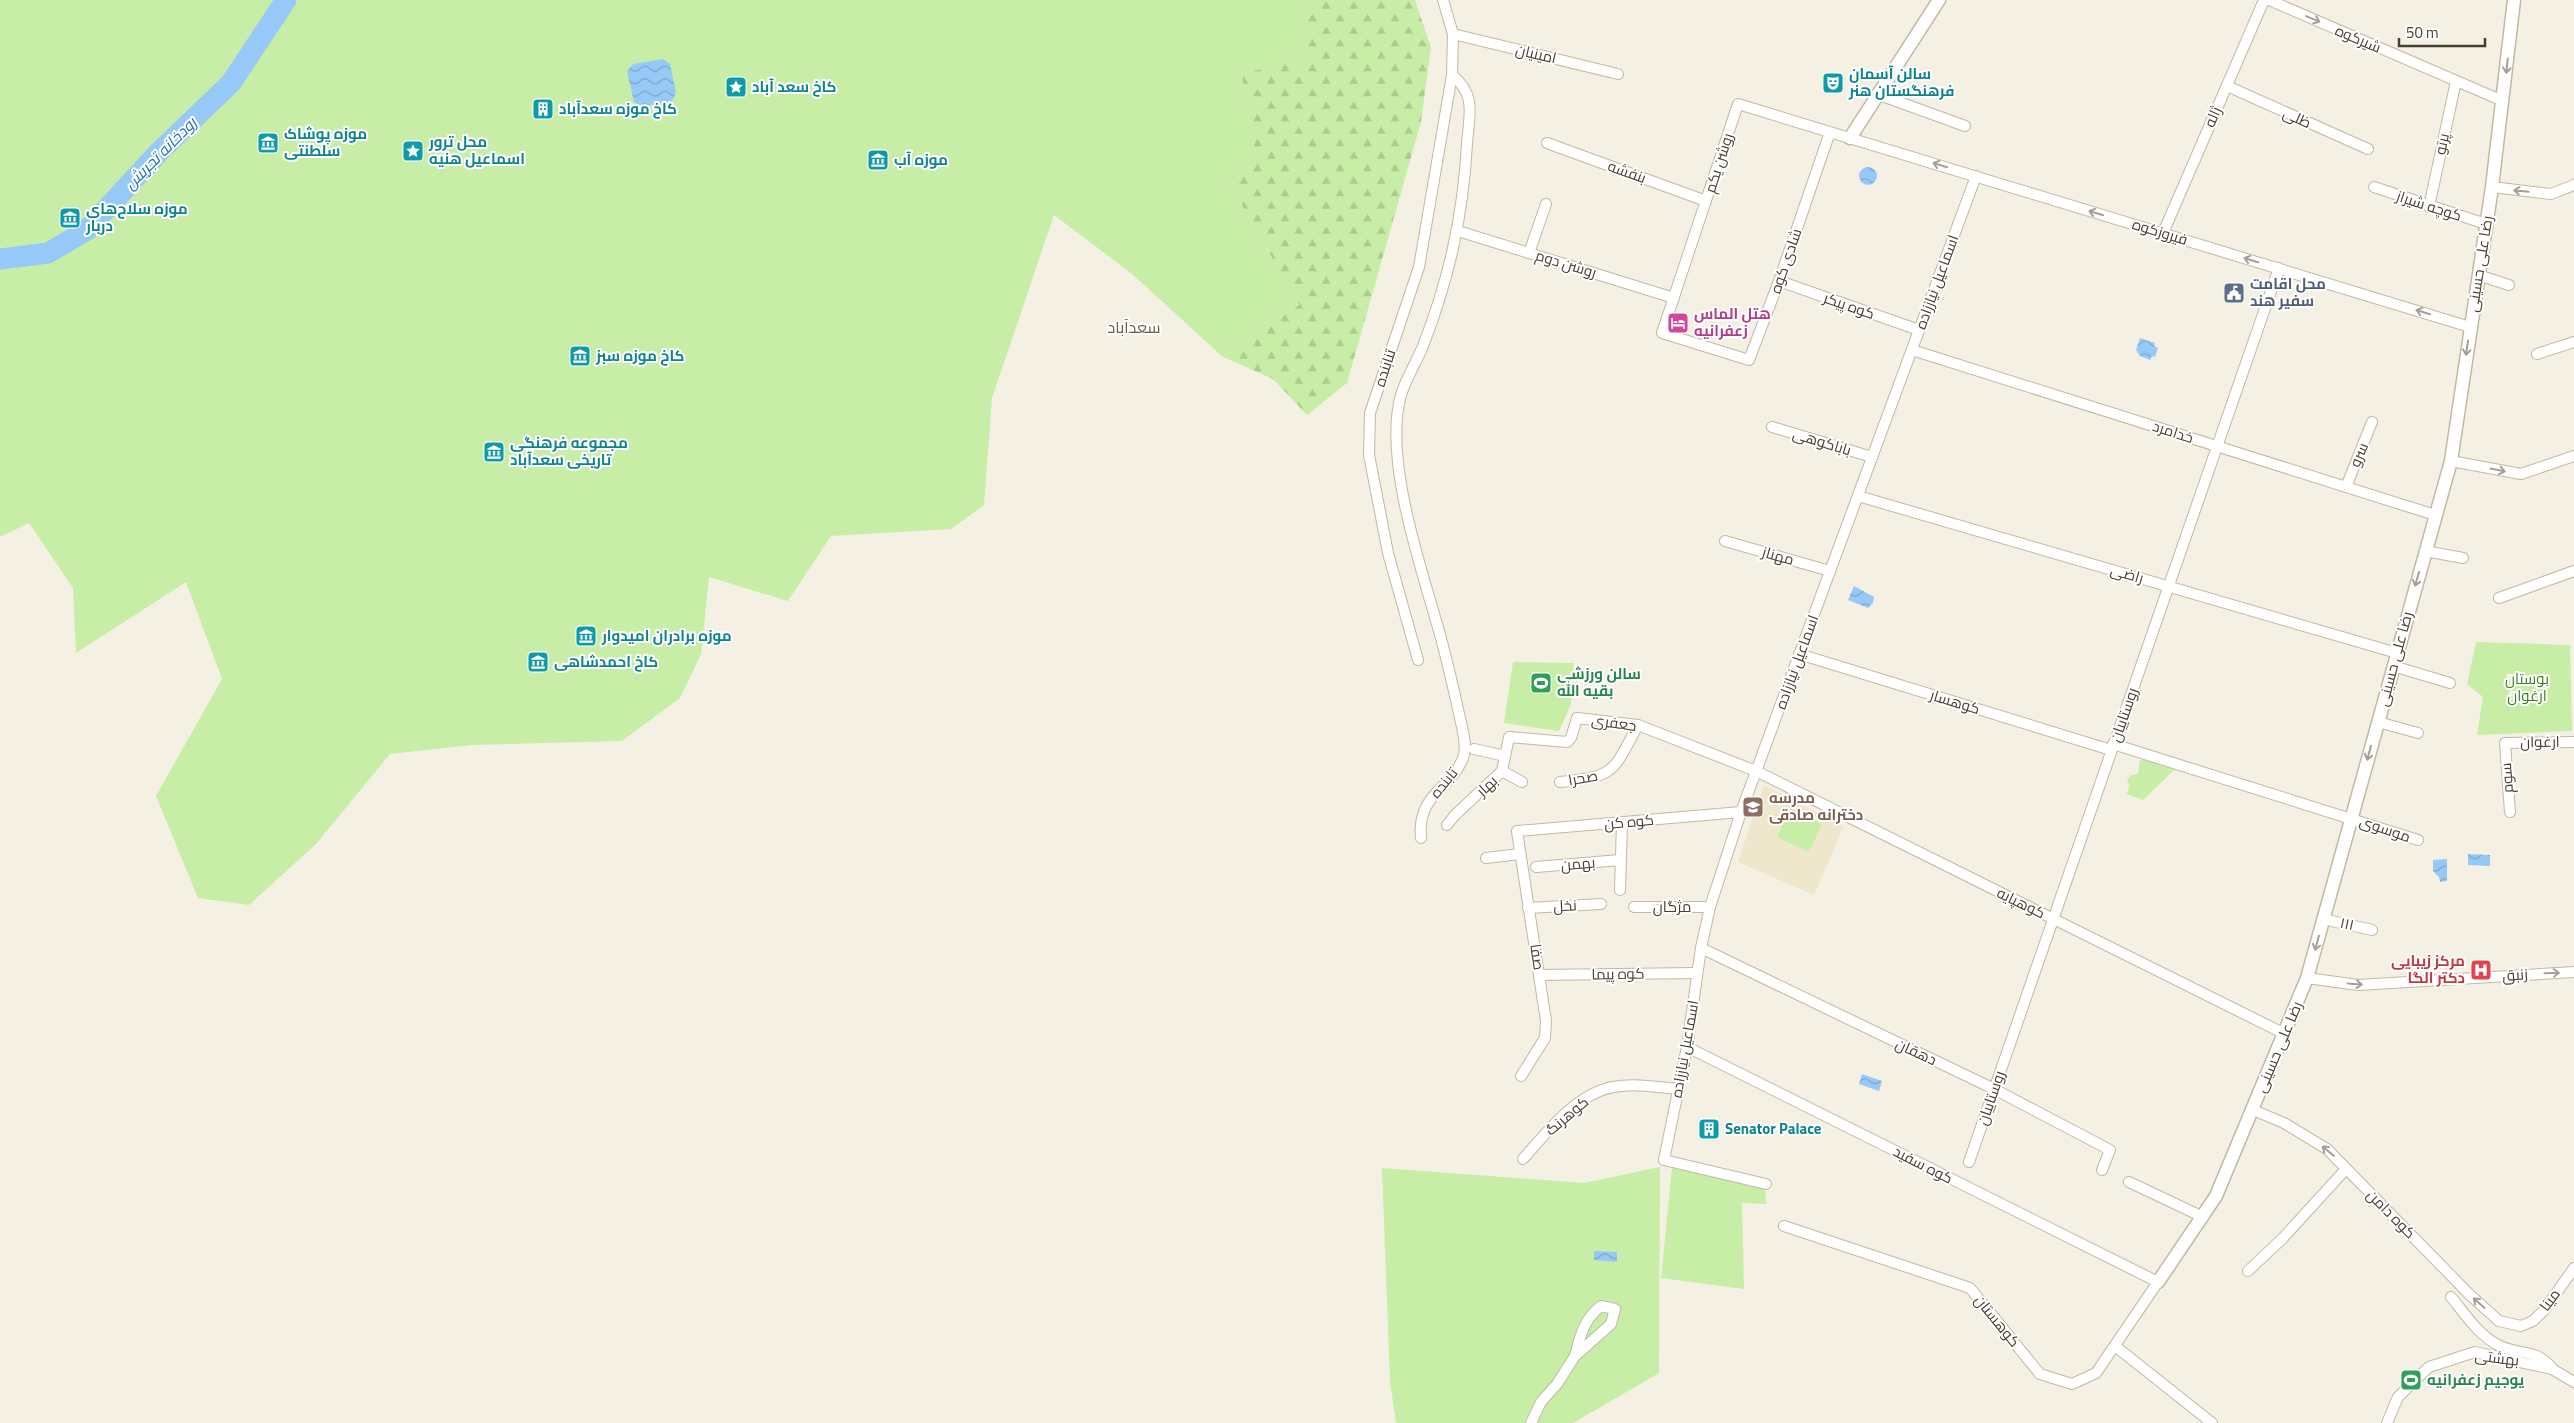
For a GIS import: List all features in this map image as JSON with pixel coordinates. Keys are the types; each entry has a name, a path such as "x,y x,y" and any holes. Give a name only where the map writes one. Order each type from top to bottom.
{"street":[{"name":"تنابنده","path":"1418,660 1388,553 1369,455 1370,413 1419,267 1452,75 1453,34 1443,0"},
{"path":"1850,138 1938,0"},
{"name":"ژاله","path":"2163,233 2264,0"},
{"name":"شیرکوه","path":"2269,0 2503,101"},
{"name":"رضا علی حسینی","path":"2158,1282 2216,1196 2307,978 2450,461 2492,187 2514,0"},
{"name":"امینیان","path":"1453,34 1618,74"},
{"name":"تابنده","path":"1421,838 1420,825 1424,809 1464,757 1462,727 1415,543 1395,448 1396,415 1401,393 1422,348 1451,265 1458,231 1465,178 1470,103 1465,87 1452,75"},
{"name":"پرتو","path":"2429,206 2456,81"},
{"name":"ظلی","path":"2227,86 2368,149"},
{"path":"1877,94 1965,126"},
{"name":"روشن یکم","path":"1662,333 1738,104 1850,138"},
{"name":"شادی کوه","path":"1662,333 1749,360 1779,281 1830,132"},
{"name":"فیروزکوه","path":"1850,138 2470,327"},
{"name":"بنفشه","path":"1547,142 1706,201"},
{"name":"اسماعیل نیاززاده","path":"1766,1184 1664,1160 1687,1047 1701,948 1710,907 1740,812 1976,176"},
{"path":"2492,187 2551,194 2574,185"},
{"name":"کوچه شیراز","path":"2374,187 2486,224"},
{"path":"1529,253 1546,204"},
{"name":"روشن دوم","path":"1458,231 1674,298"},
{"name":"روستاییان","path":"1969,1162 2279,268"},
{"path":"2478,275 2509,285"},
{"name":"کوه پیکر","path":"1779,281 1919,330"},
{"path":"2537,354 2574,342"},
{"name":"خدامرد","path":"1912,350 2435,515"},
{"name":"سرو","path":"2346,487 2372,422"},
{"name":"باباکوهی","path":"1772,427 1872,457"},
{"path":"2450,461 2521,474 2574,456"},
{"name":"راضی","path":"1858,496 2397,653"},
{"name":"مهناز","path":"1725,541 1830,571"},
{"path":"2425,551 2463,558"},
{"path":"2499,598 2574,571"},
{"name":"کوهسار","path":"1799,654 2351,818"},
{"path":"2393,666 2450,683"},
{"name":"جعفری","path":"1509,736 1566,742 1571,738 1577,718 1638,725 1756,771"},
{"path":"2378,722 2418,733"},
{"name":"صحرا","path":"1560,782 1594,778 1609,772 1619,760 1638,725"},
{"name":"بهار","path":"1447,826 1455,815 1502,771 1509,736"},
{"name":"ارغوان","path":"2505,743 2574,742"},
{"name":"سوم","path":"2505,743 2510,812"},
{"path":"1474,749 1505,756"},
{"path":"1502,771 1522,782"},
{"name":"کوهپایه","path":"1756,771 2285,1034"},
{"name":"کوه کن","path":"1517,831 1740,812"},
{"name":"موسوی","path":"2351,818 2418,840"},
{"path":"1620,890 1622,823"},
{"name":"صفا","path":"1517,831 1546,1021 1545,1038 1521,1076"},
{"path":"1486,858 1520,854"},
{"name":"بهمن","path":"1536,867 1620,860"},
{"name":"نخل","path":"1528,908 1601,904"},
{"name":"مژگان","path":"1634,907 1710,907"},
{"name":"۱۱۱","path":"2323,919 2372,930"},
{"name":"دهقان","path":"1701,948 1994,1089 2110,1150 2102,1170"},
{"name":"زنبق","path":"2307,978 2358,985 2574,972"},
{"name":"کوه پیما","path":"1539,975 1697,973"},
{"name":"کوه سفید","path":"1687,1047 2158,1282"},
{"name":"کوهرنگ","path":"1524,1158 1549,1130 1587,1097 1612,1087 1641,1086 1678,1090"},
{"name":"کوه دامن","path":"2253,1110 2284,1123 2327,1149 2470,1295 2499,1321 2521,1326"},
{"path":"2248,1271 2283,1238 2346,1169"},
{"path":"2129,1182 2203,1217"},
{"name":"کوهستان","path":"1784,1226 1970,1288 2040,1374 2072,1384 2094,1375 2158,1282"},
{"name":"مینا","path":"2521,1326 2533,1321 2545,1309 2574,1268"},
{"path":"2451,1297 2481,1333 2501,1346 2542,1357 2552,1369"},
{"path":"1531,1423 1541,1402 1575,1356 1611,1324 1615,1309 1602,1306 1593,1312 1583,1328 1575,1356"},
{"path":"2115,1346 2212,1423"},
{"name":"بهشتی","path":"2387,1423 2398,1396 2429,1367 2474,1352 2552,1369 2574,1382"}],"shaded area":[{"path":"1764,785 1844,826 1814,895 1738,862"}],"green space":[{"name":"مجموعه فرهنگی تاریخی سعدآباد","path":"0,0 1307,0 1306,60 1241,73 1255,151 1231,186 1299,305 1223,357 1131,273 1054,215 992,398 984,505 951,529 831,536 788,601 709,577 701,654 680,698 622,741 472,745 390,754 316,844 249,905 198,898 156,796 222,679 186,582 76,653 73,588 29,523 0,537"},
{"path":"1307,0 1415,0 1431,47 1421,122 1347,383 1307,415 1273,379 1223,357 1299,305 1231,186 1255,151 1241,73 1305,60"},
{"name":"بوستان ارغوان","path":"2476,642 2570,645 2572,731 2477,735 2483,697 2467,684"},
{"name":"سالن ورزشی بقیه الله","path":"1513,662 1574,663 1571,704 1559,731 1504,723"},
{"path":"2140,760 2179,765 2143,800 2126,794 2130,786 2127,781 2131,775 2138,774"},
{"path":"1790,809 1822,824 1809,852 1777,837"},
{"path":"1660,1167 1659,1373 1573,1423 1396,1423 1390,1381 1382,1168 1584,1183"},
{"path":"1672,1168 1765,1187 1766,1204 1742,1203 1744,1289 1661,1278"}],"water":[{"path":"663,59 670,64 676,93 672,101 642,107 634,102 627,71 633,64"},
{"path":"1868,167 1874,170 1877,176 1874,182 1868,185 1862,182 1859,176 1862,170"},
{"path":"2140,338 2155,343 2154,346 2158,348 2155,357 2152,356 2150,360 2140,356 2136,350"},
{"path":"1854,586 1874,597 1873,603 1868,608 1848,600"},
{"path":"2468,854 2490,855 2490,866 2468,865"},
{"path":"2447,859 2447,881 2440,882 2439,877 2433,871 2433,860"},
{"path":"1862,1074 1882,1081 1879,1091 1859,1084"},
{"path":"1594,1251 1617,1252 1617,1262 1594,1260"}],"waterway":[{"name":"رودخانه تجریش","path":"0,259 48,253 87,230 160,151 231,83 286,0"}],"place":[{"name":"سالن آسمان فرهنگستان هنر","path":"1833,83"},
{"name":"کاخ سعد آباد","path":"736,87"},
{"name":"کاخ موزه سعدآباد","path":"543,109"},
{"name":"موزه پوشاک سلطنتی","path":"268,143"},
{"name":"محل ترور اسماعیل هنیه","path":"413,151"},
{"name":"موزه آب","path":"878,160"},
{"name":"موزه سلاح‌های دربار","path":"70,218"},
{"name":"محل اقامت سفیر هند","path":"2234,293"},
{"name":"هتل الماس زعفرانیه","path":"1678,323"},
{"name":"کاخ موزه سبز","path":"580,356"},
{"name":"مجموعه فرهنگی تاریخی سعدآباد","path":"494,452"},
{"name":"موزه برادران امیدوار","path":"586,636"},
{"name":"کاخ احمدشاهی","path":"538,662"},
{"name":"سالن ورزشی بقیه الله","path":"1541,683"},
{"name":"مدرسه دخترانه صادقی","path":"1753,807"},
{"name":"مرکز زیبایی دکتر الگا","path":"2481,970"},
{"name":"Senator Palace","path":"1709,1129"},
{"name":"یوجیم زعفرانیه","path":"2411,1380"}],"district":[{"name":"سعدآباد","path":"1134,327"}]}
